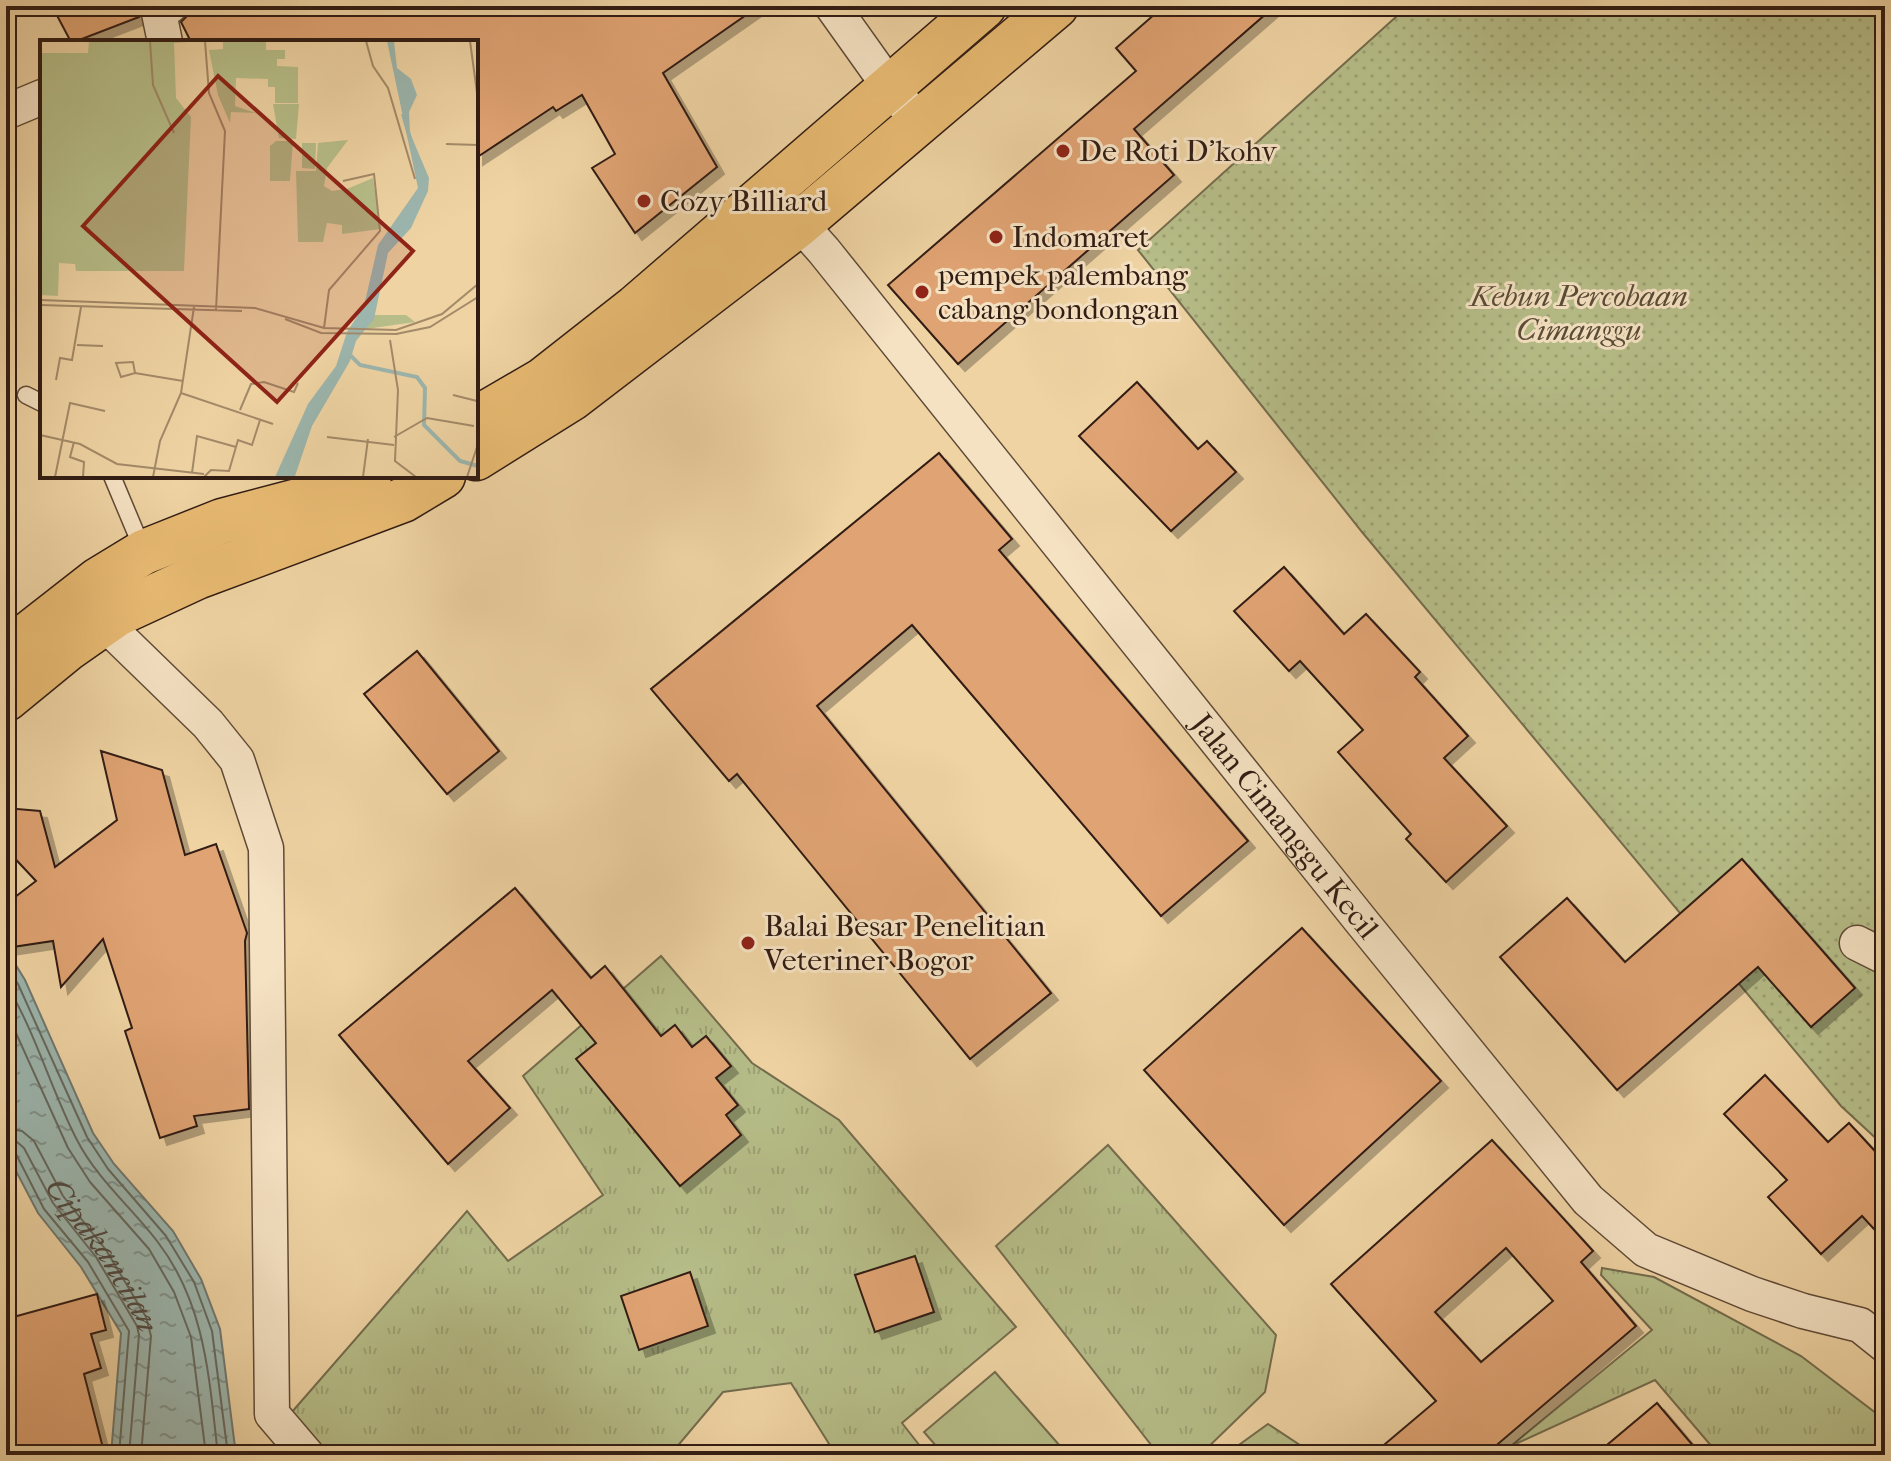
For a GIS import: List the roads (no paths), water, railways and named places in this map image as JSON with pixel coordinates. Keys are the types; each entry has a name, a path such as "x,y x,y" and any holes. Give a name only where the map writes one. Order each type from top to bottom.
{"main road":[{"path":"478,457 572,398 786,208 889,86 984,6"},
{"path":"478,418 543,380 636,307 920,123 1056,6"},
{"path":"15,675 98,580 144,552 222,521 313,497 390,488 434,478"},
{"path":"15,675 103,622 390,488"}],"street":[{"path":"165,40 159,13 170,6"},
{"path":"832,6 889,86 920,123"},
{"path":"6,112 40,98"},
{"name":"Jalan Cimanggu Kecil","path":"786,208 824,251 1588,1200 1646,1250 1752,1294 1860,1325 1885,1345"},
{"path":"103,622 208,724 237,760 266,848 272,1414 307,1455"}],"lane":[{"path":"113,478 144,552"}],"water":[{"name":"Cipakancilan","path":"6,949 25,980 93,1133 114,1164 173,1231 201,1279 220,1329 236,1455 111,1455 121,1333 81,1267 38,1213 6,1152"}],"place":[{"name":"De Roti D'kohv","path":"1063,151"},
{"name":"Cozy Billiard","path":"644,201"},
{"name":"Indomaret","path":"996,237"},
{"name":"pempek palembang cabang bondongan","path":"922,292"},
{"name":"Balai Besar Penelitian Veteriner Bogor","path":"748,943"}],"park label":[{"name":"Kebun Percobaan Cimanggu","path":"1579,313"}]}
